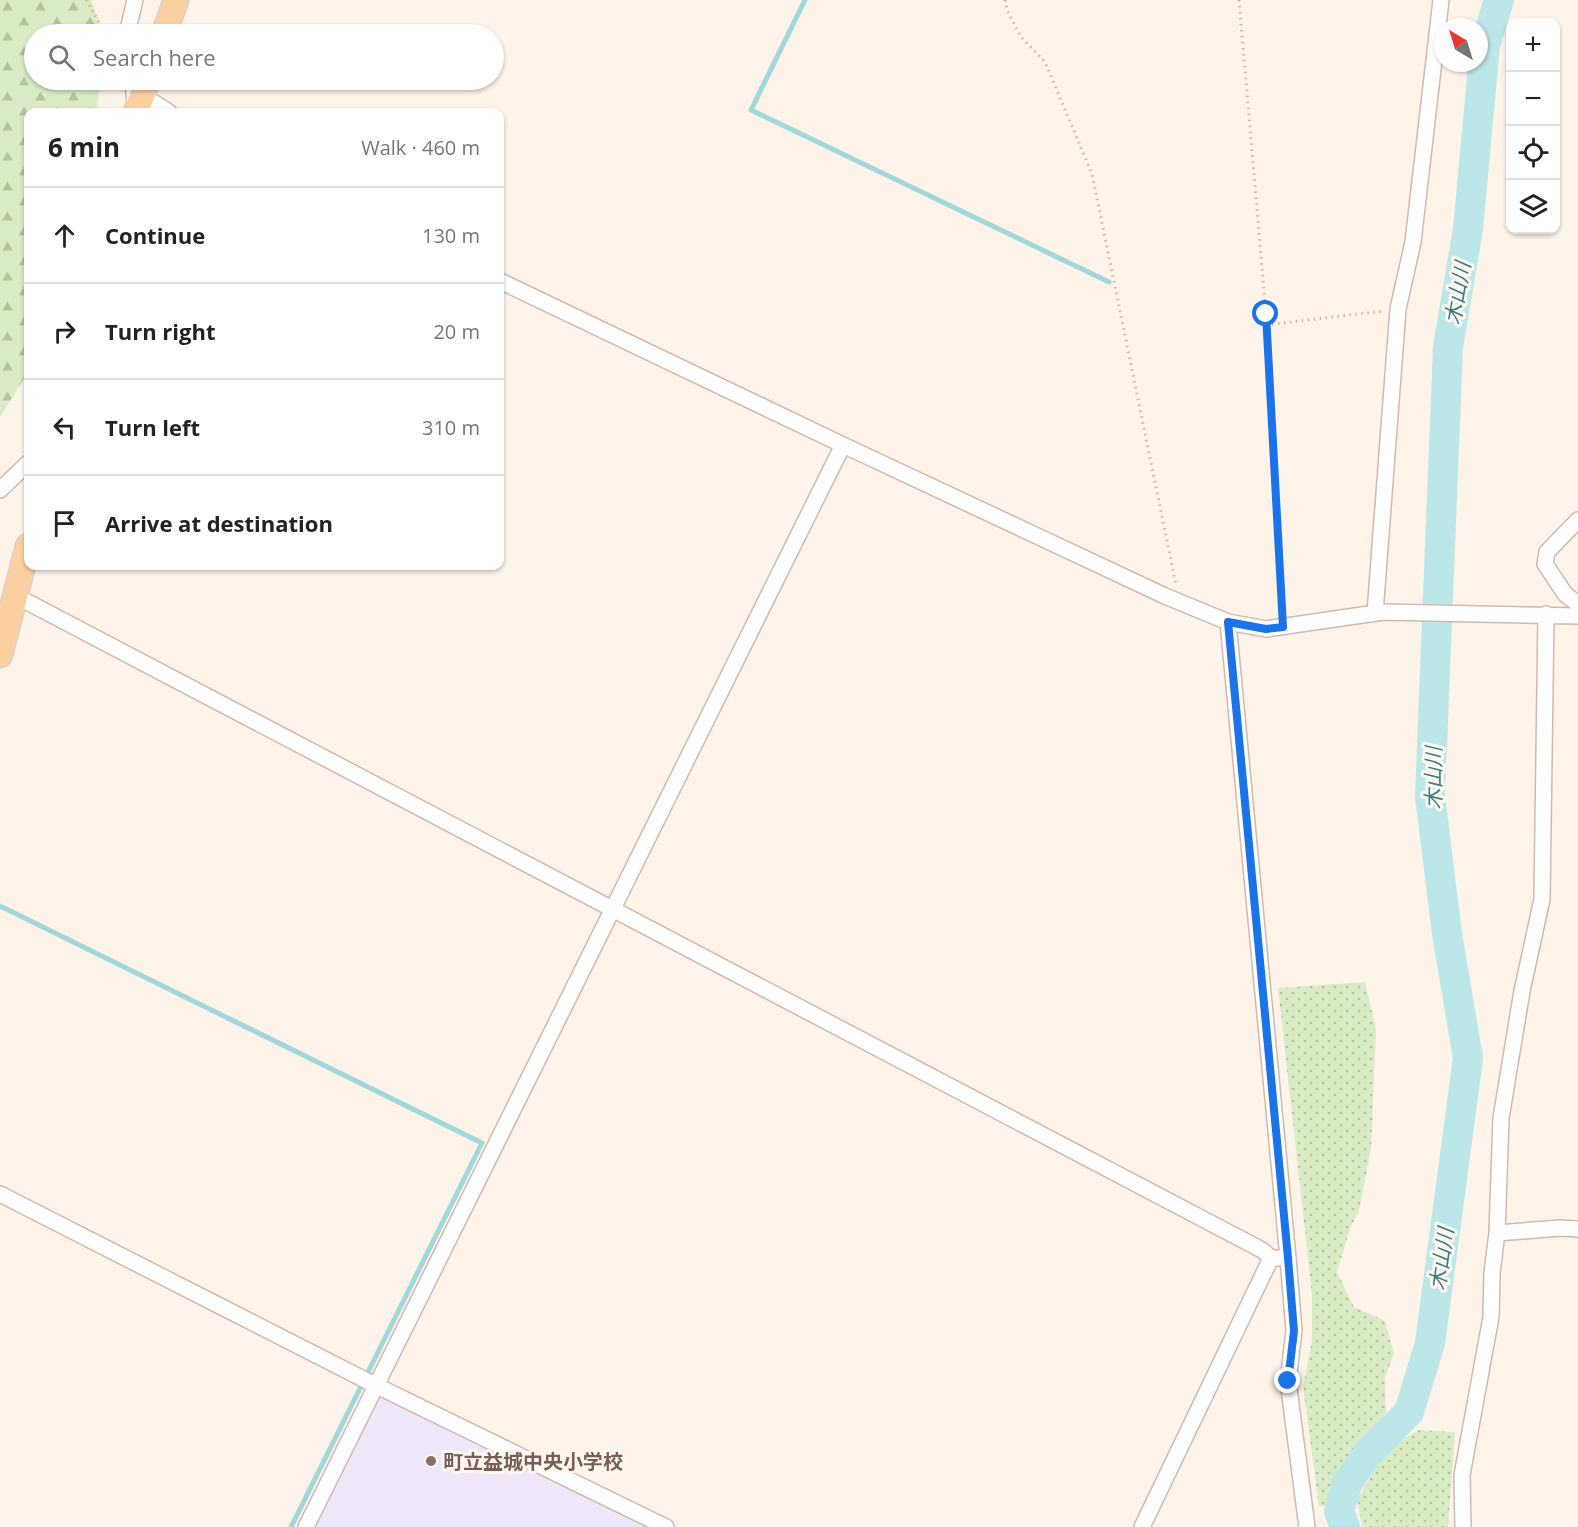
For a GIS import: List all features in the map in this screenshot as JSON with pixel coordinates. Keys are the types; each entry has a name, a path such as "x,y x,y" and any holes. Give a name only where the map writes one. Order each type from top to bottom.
{"main road":[{"path":"168,24 176,0"},
{"path":"0,655 24,563"}],"street":[{"path":"129,24 135,0"},
{"path":"1379,612 1398,309 1413,242 1441,0"},
{"path":"140,92 163,108"},
{"path":"504,282 843,445 1179,602 1228,622 1266,629 1379,612 1542,613 1578,616"},
{"path":"306,1527 843,445"},
{"path":"0,490 24,467"},
{"path":"1578,520 1547,552 1545,564 1565,594 1578,604"},
{"path":"16,596 1251,1245 1271,1258 1288,1258"},
{"path":"1463,1527 1462,1475 1491,1317 1501,1118 1522,991 1542,899 1542,613"},
{"path":"1228,622 1294,1331 1288,1381 1307,1527"},
{"path":"0,1194 375,1385 666,1527"},
{"path":"1497,1233 1560,1228 1578,1229"},
{"path":"1142,1527 1271,1258"}],"path":[{"path":"86,0 100,24"},
{"path":"1005,0 1006,10 1021,37 1046,62 1092,174 1179,602"},
{"path":"1239,0 1266,324 1283,627"},
{"path":"1266,324 1398,309"}],"shaded area":[{"name":"町立益城中央小学校","path":"379,1394 650,1527 316,1527"}],"green space":[{"path":"0,0 91,0 100,24 24,24 24,90 99,90 97,108 24,108 24,378 0,417"},
{"path":"1365,982 1376,1029 1371,1149 1359,1211 1350,1229 1337,1272 1354,1307 1385,1321 1394,1353 1385,1378 1386,1412 1374,1436 1349,1460 1328,1506 1319,1506 1303,1387 1312,1340 1312,1294 1278,988"},
{"path":"1419,1430 1455,1432 1448,1527 1362,1527 1357,1500 1387,1448"}],"waterway":[{"path":"805,0 751,110 1109,282"},
{"name":"木山川","path":"1345,1527 1339,1511 1347,1484 1367,1454 1409,1412 1430,1343 1468,1058 1447,934 1430,796 1448,347 1468,229 1485,45 1499,0"},
{"path":"0,906 482,1143 291,1527"}],"place":[{"name":"町立益城中央小学校","path":"431,1461"}],"route":[{"path":"1266,314 1283,627 1266,629 1228,622 1294,1331 1288,1381"}]}
